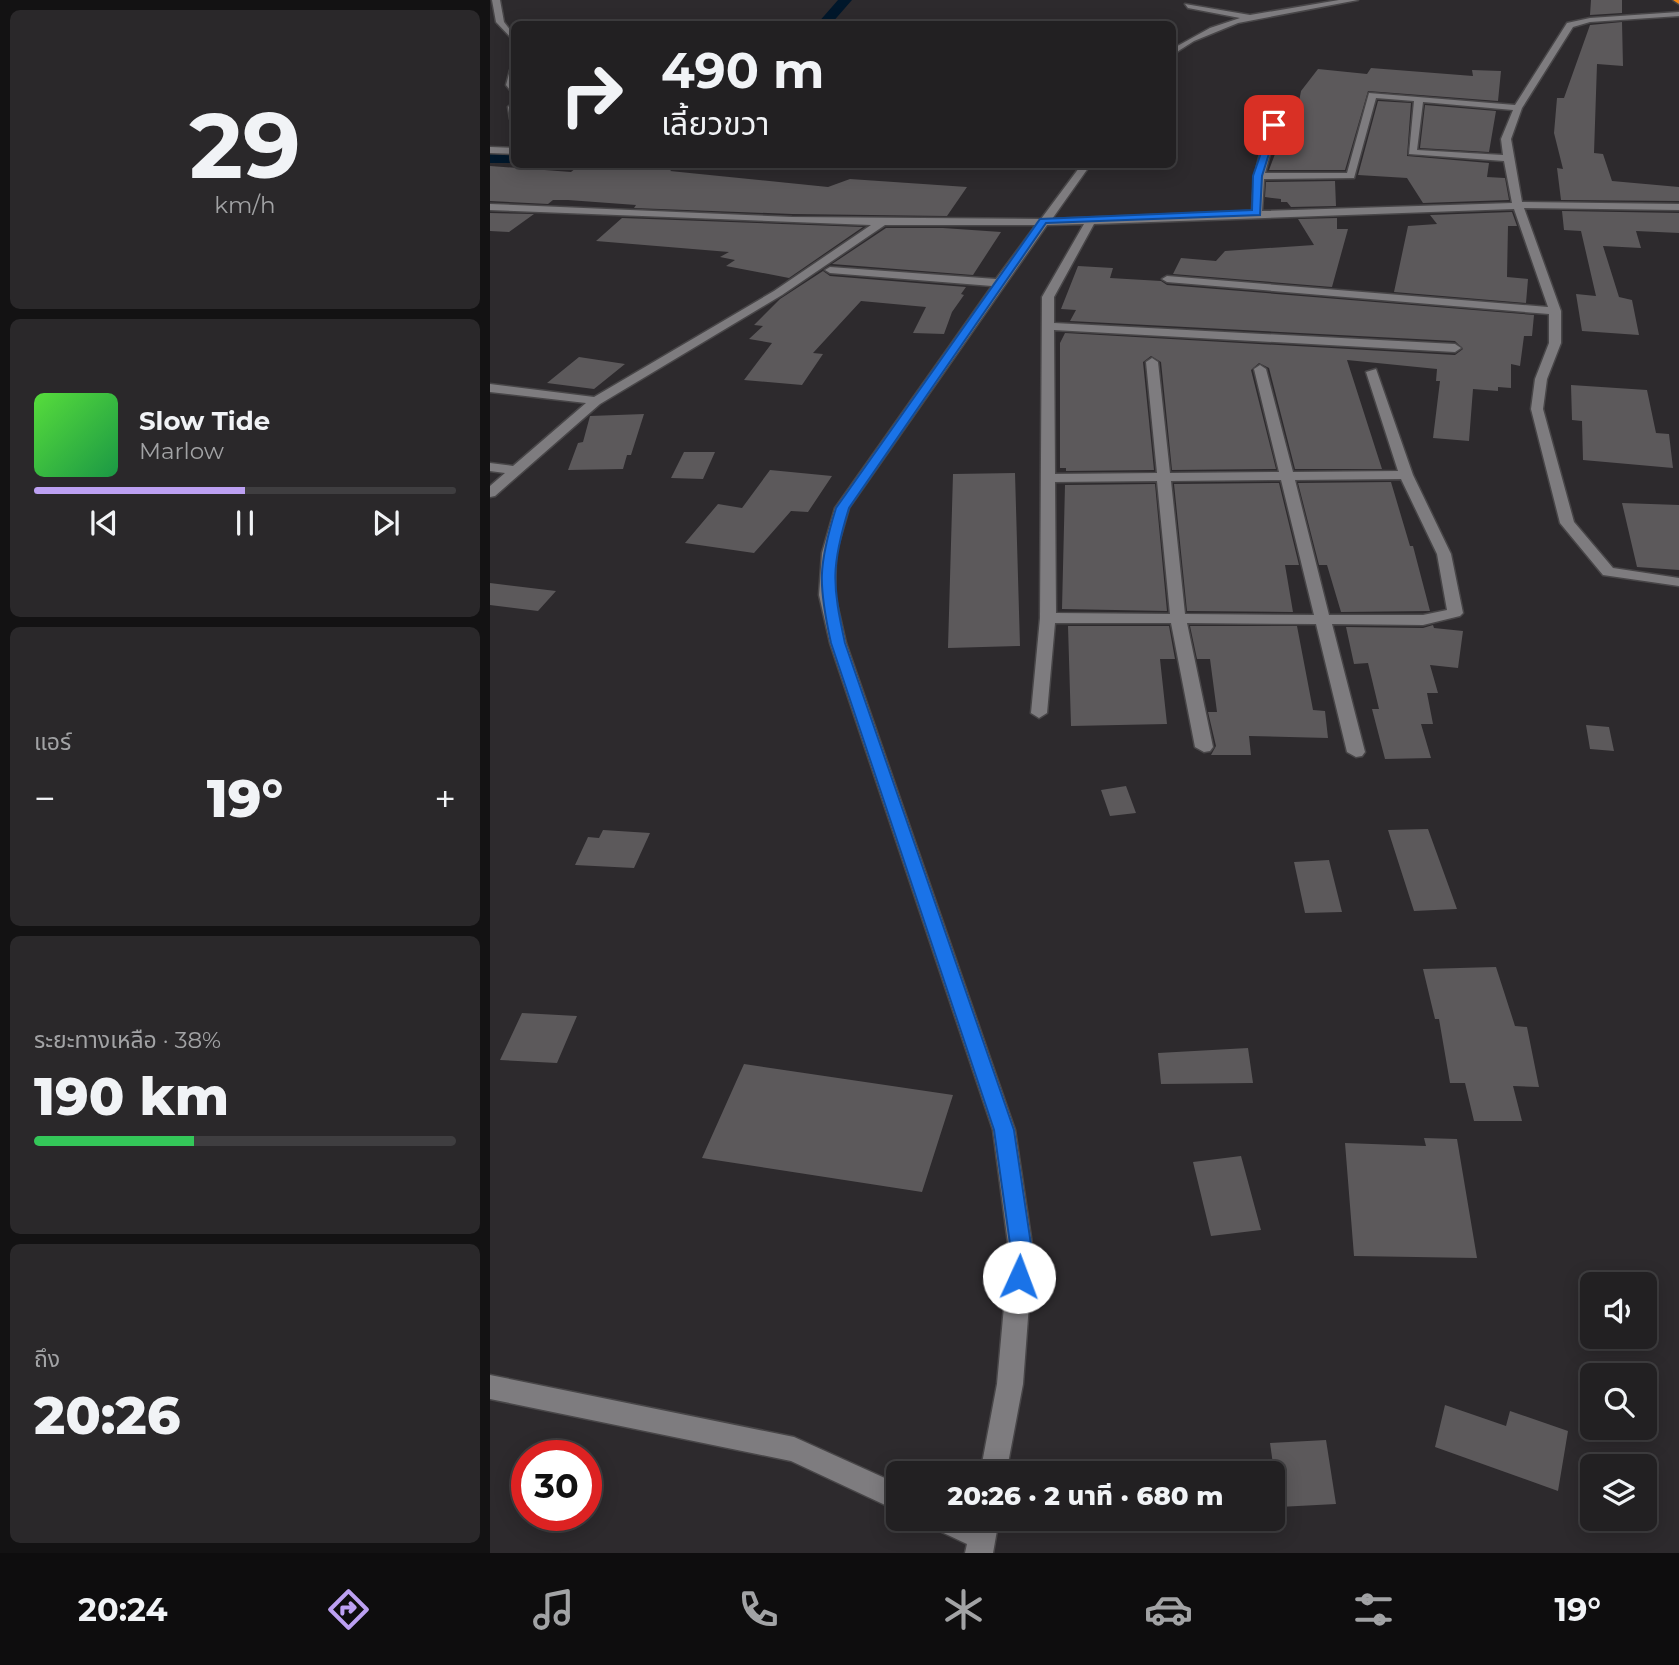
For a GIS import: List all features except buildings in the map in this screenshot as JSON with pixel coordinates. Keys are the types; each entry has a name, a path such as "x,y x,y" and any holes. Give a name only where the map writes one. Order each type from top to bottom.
{"street":[{"path":"496,0 500,22 511,35"},
{"path":"1176,50 1188,40 1251,17 1354,0"},
{"path":"1188,6 1251,17"},
{"path":"1679,14 1590,20 1570,25 1518,108 1506,139 1517,204 1555,311 1555,343 1541,379 1538,409 1567,523 1608,572 1679,582"},
{"path":"1257,176 1350,176 1372,95 1518,108"},
{"path":"1419,99 1412,152 1508,159"},
{"path":"1257,213 1257,176 1274,125 1284,112"},
{"path":"490,150 511,151"},
{"path":"995,1461 1010,1384 1021,1251 1004,1130 838,643 827,595 828,553 842,508 999,283 1084,168"},
{"path":"490,207 882,222 1091,221 1567,203 1679,207"},
{"path":"1039,713 1048,618 1048,297 1091,221"},
{"path":"490,493 596,401 778,293 882,222"},
{"path":"830,270 999,283"},
{"path":"1167,279 1555,311"},
{"path":"1048,326 1455,348"},
{"path":"1152,362 1161,476 1178,618 1204,747"},
{"path":"1260,369 1356,752"},
{"path":"1048,618 1423,620 1454,613 1444,554 1406,475 1372,372"},
{"path":"490,388 596,401"},
{"path":"490,467 515,470"},
{"path":"1046,478 1406,475"},
{"path":"490,1387 794,1449 886,1492"}],"waterway":[{"path":"827,21 845,0"},
{"path":"490,158 511,158"}],"route":[{"path":"1019,1277 1021,1251 1004,1130 838,643 827,595 828,553 842,508 1044,220 1091,221 1257,213 1257,176 1274,125"}]}
